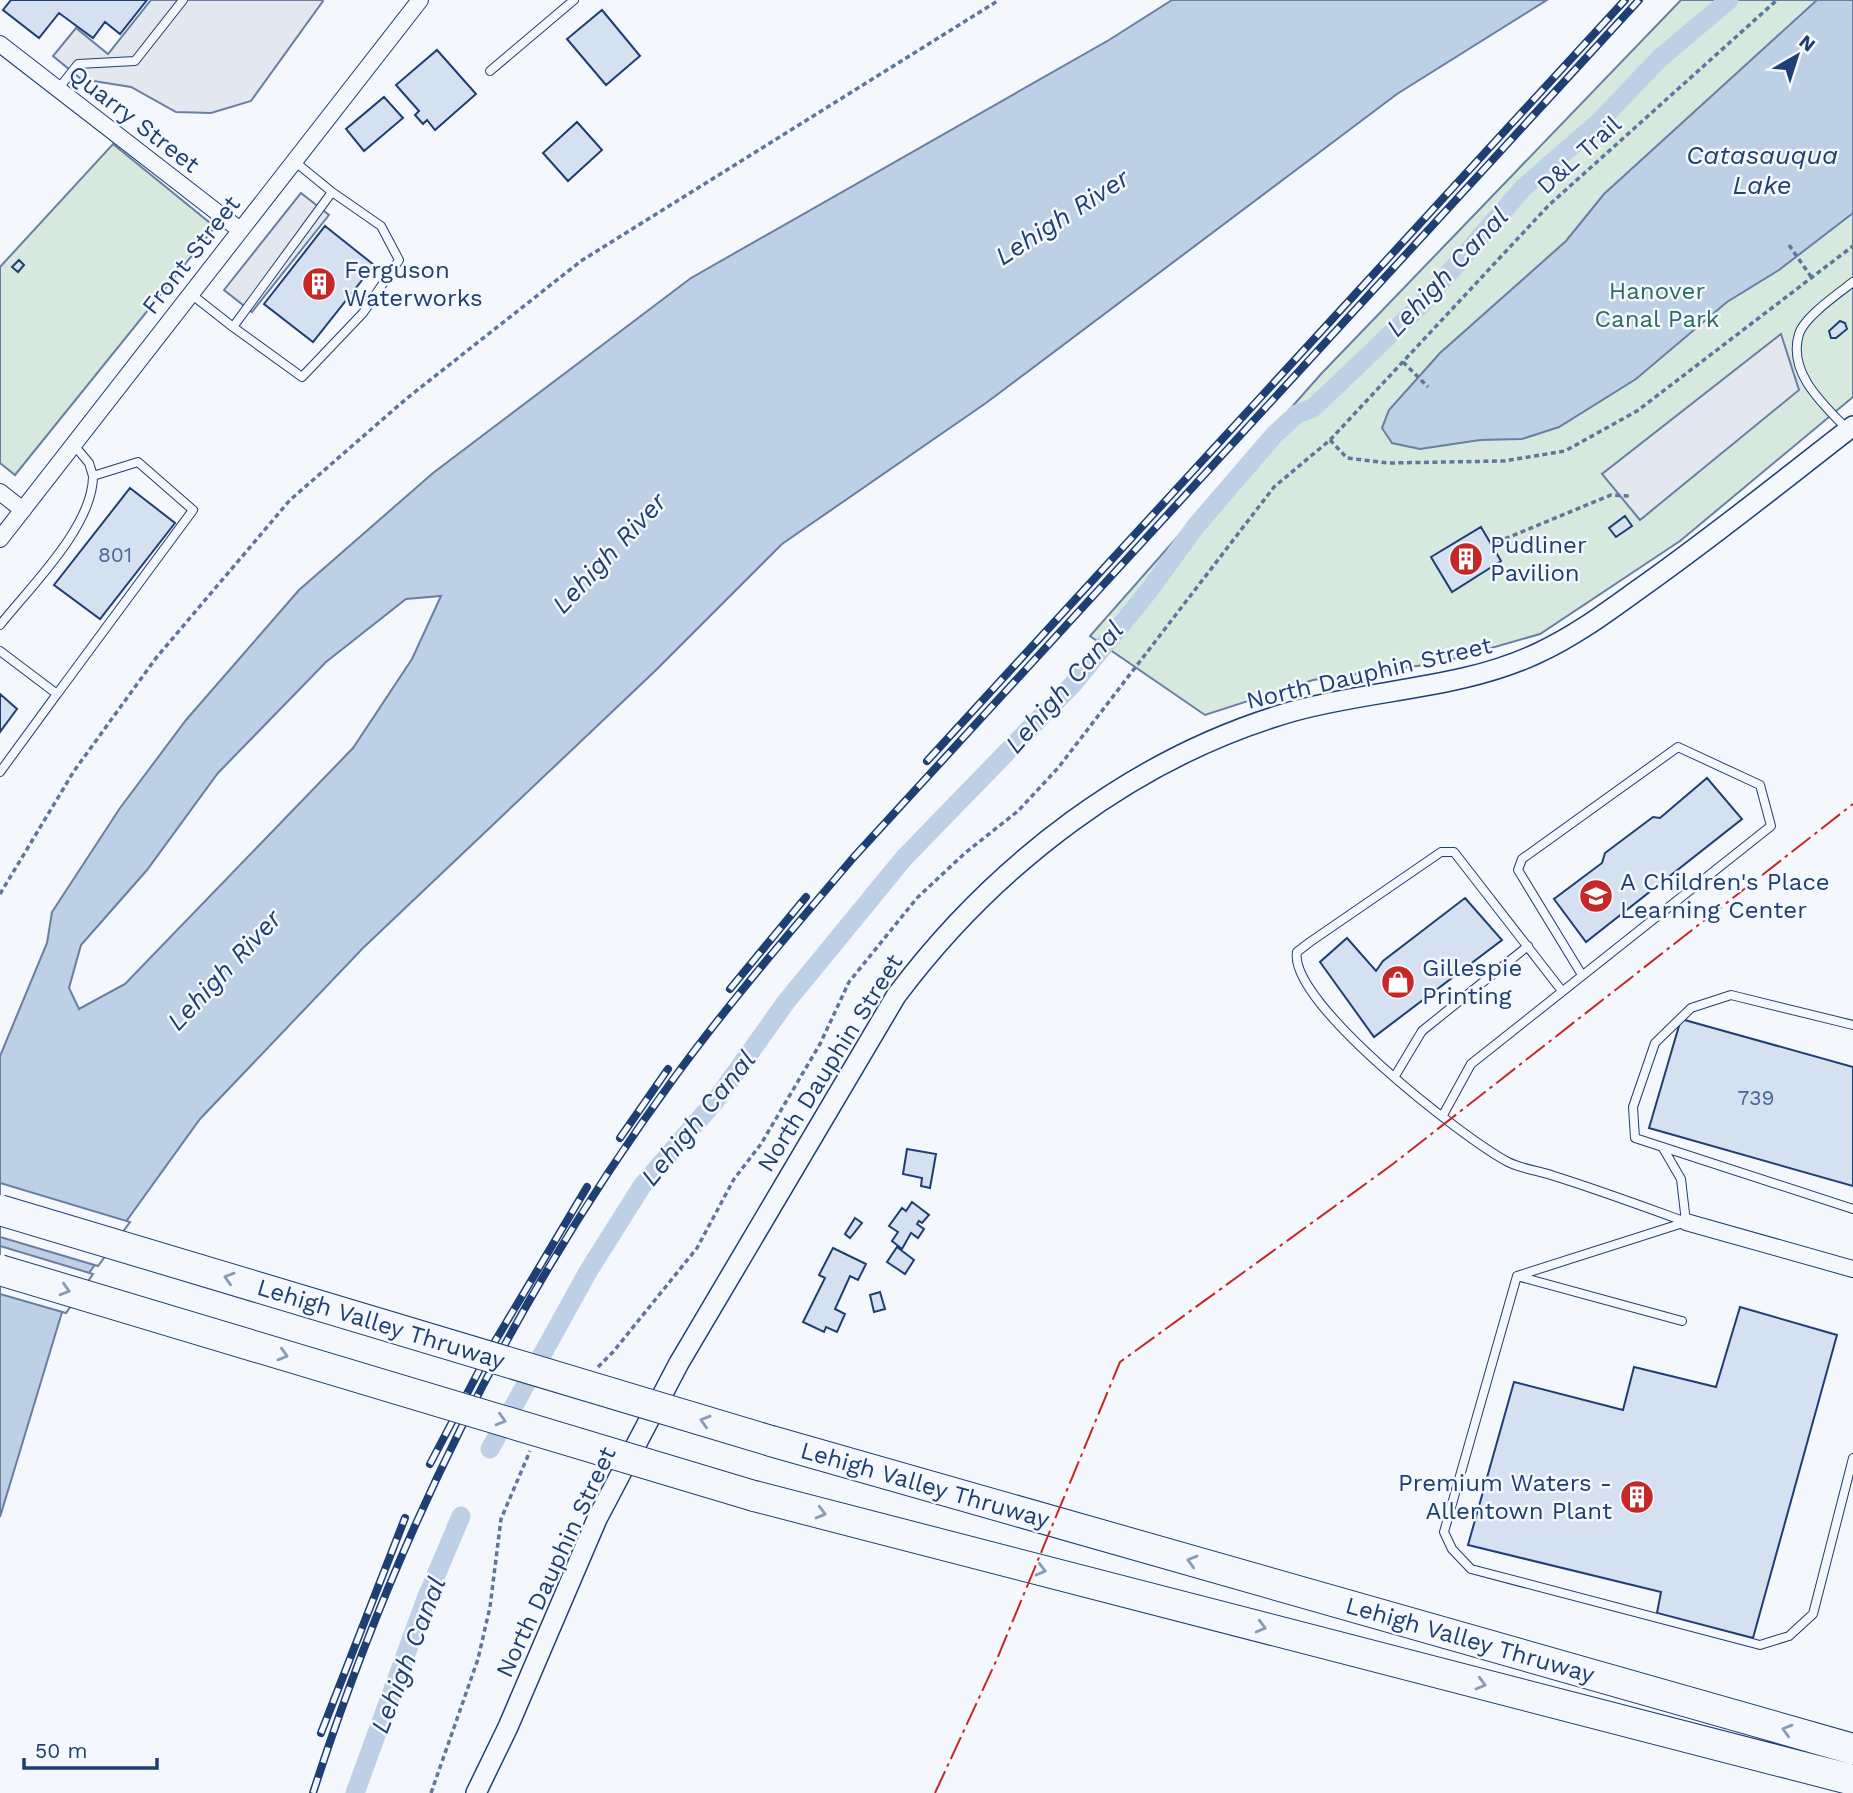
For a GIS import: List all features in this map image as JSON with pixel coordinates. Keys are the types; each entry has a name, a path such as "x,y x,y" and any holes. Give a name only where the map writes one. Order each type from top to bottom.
{"highway":[{"name":"Lehigh Valley Thruway","path":"0,1210 771,1441 1853,1749"},
{"name":"Lehigh Valley Thruway","path":"0,1270 754,1496 1853,1780"}],"street":[{"name":"Front Street","path":"0,539 419,0"},
{"name":"Quarry Street","path":"0,44 240,230"},
{"name":"North Dauphin Street","path":"476,1793 508,1727 597,1519 679,1363 896,996 931,951 985,892 1064,829 1136,780 1220,737 1295,711 1476,675 1539,653 1577,632 1689,554 1851,428"},
{"path":"0,492 23,510"},
{"path":"1686,1222 1853,1269"}],"lane":[{"path":"58,88 78,64 135,61 183,0"},
{"path":"489,71 574,0"},
{"path":"191,293 302,377 363,313 399,260 381,226 294,161"},
{"path":"233,327 332,192"},
{"path":"1851,428 1813,394 1799,368 1799,333 1812,317 1853,282"},
{"path":"0,625 83,520 91,497 93,476 89,463 74,444"},
{"path":"0,772 193,510 138,462 93,476"},
{"path":"0,651 57,694"},
{"path":"1443,1115 1471,1064 1771,826 1760,785 1678,747 1522,859 1518,870 1582,975"},
{"path":"1562,991 1454,852 1441,852 1297,952 1296,961 1301,976 1335,1024 1443,1115 1510,1163 1686,1222"},
{"path":"1395,1076 1422,1031 1528,946"},
{"path":"1853,1025 1731,995 1691,1008 1655,1043 1633,1107 1635,1138 1853,1209"},
{"path":"1663,1148 1681,1179 1686,1222"},
{"path":"1517,1276 1686,1222"},
{"path":"1517,1276 1682,1321"},
{"path":"1517,1276 1444,1532 1452,1549 1471,1569 1760,1645 1789,1636 1813,1614 1853,1458"}],"path":[{"path":"0,894 74,771 156,658 290,500 406,399 581,261 999,0"},
{"name":"D&L Trail","path":"1777,0 1549,205 1330,440 1347,458 1388,463 1504,461 1565,451 1637,411 1812,278"},
{"path":"1788,245 1812,278 1853,246"},
{"path":"1403,362 1429,387"},
{"path":"1497,542 1611,495 1631,496"}],"green space":[{"name":"Hanover Canal Park","path":"1681,0 1853,0 1853,397 1680,541 1540,634 1439,663 1313,680 1205,715 1090,636 1321,374"},
{"path":"113,144 215,227 15,475 0,463 0,267"}],"shaded area":[{"path":"151,0 323,1 251,101 211,113 176,112 131,87 81,79 53,56 76,28 108,54"},
{"path":"301,193 329,215 252,312 224,290"},
{"path":"1781,334 1799,390 1640,520 1602,474"}],"water":[{"name":"Lehigh River","path":"1172,0 1547,0 1397,94 986,403 782,544 654,672 363,948 200,1119 63,1309 0,1517 0,1056 47,943 52,912 120,808 186,720 299,590 433,473 691,278 1109,40","holes":["441,596 412,659 353,748 125,984 79,1009 69,988 81,945 147,870 218,773 326,662 406,599"]},
{"name":"Catasauqua Lake","path":"1817,0 1853,0 1853,213 1779,270 1727,302 1636,379 1559,427 1522,439 1480,440 1420,449 1392,443 1382,428 1389,410 1440,353 1566,241 1604,194"}],"pier":[{"path":"0,1183 130,1222 98,1266 0,1237"},
{"path":"0,1246 93,1274 66,1313 0,1294"}],"building":[{"path":"11,0 147,0 120,34 105,22 93,38 59,13 39,38 3,10"},
{"path":"602,10 640,56 606,85 567,39"},
{"path":"437,50 476,94 435,130 427,120 423,124 415,115 419,111 396,85"},
{"path":"384,97 403,118 364,151 346,129"},
{"path":"577,122 602,150 568,181 543,153"},
{"name":"Ferguson Waterworks","path":"325,226 374,265 313,342 264,304"},
{"path":"19,260 24,265 18,272 12,267"},
{"path":"1840,321 1845,323 1847,329 1836,338 1831,338 1829,331"},
{"path":"130,488 175,523 100,619 54,585"},
{"path":"1625,516 1632,526 1616,537 1609,528"},
{"name":"Pudliner Pavilion","path":"1481,527 1501,561 1452,592 1431,557"},
{"path":"0,694 17,709 0,732"},
{"path":"1707,778 1742,819 1586,942 1554,899 1602,863 1605,853 1653,817 1660,818"},
{"path":"1465,898 1502,940 1374,1037 1320,962 1347,938 1376,971 1383,961"},
{"path":"1681,1019 1853,1067 1853,1186 1649,1128"},
{"path":"907,1149 936,1154 930,1188 921,1186 922,1178 903,1174"},
{"path":"912,1202 929,1215 922,1223 919,1221 917,1224 924,1229 918,1238 911,1233 902,1249 892,1241 898,1232 889,1226 902,1208 906,1211"},
{"path":"855,1218 862,1223 850,1238 845,1234"},
{"path":"897,1247 914,1260 905,1274 887,1262"},
{"path":"833,1248 866,1264 858,1280 850,1276 835,1309 845,1314 837,1332 826,1327 824,1332 803,1322 825,1278 819,1275"},
{"path":"880,1292 885,1309 874,1312 870,1295"},
{"name":"Premium Waters - Allentown Plant","path":"1740,1307 1837,1335 1753,1638 1657,1613 1661,1592 1468,1545 1514,1382 1623,1410 1634,1367 1716,1387"}],"waterway":[{"name":"Lehigh Canal","path":"490,1449 589,1270 642,1186 716,1100 786,1002 904,858 1073,684 1151,588 1195,527 1275,434 1297,414 1313,408 1421,305 1524,187 1598,123 1660,58 1729,0"},
{"name":"Lehigh Canal","path":"355,1793 426,1599 461,1516"}],"railway":[{"path":"927,761 1625,0"},
{"path":"313,1793 382,1603 422,1510 466,1419 564,1242 677,1074 741,991 853,858 1639,0"},
{"path":"730,989 806,897"},
{"path":"620,1138 668,1069"},
{"path":"430,1464 491,1348 587,1187"},
{"path":"321,1733 405,1518"}],"power":[{"path":"935,1793 997,1659 1120,1362 1393,1164 1853,804"}],"place":[{"name":"Ferguson Waterworks","path":"319,284"},
{"name":"Pudliner Pavilion","path":"1466,559"},
{"name":"A Children's Place Learning Center","path":"1596,896"},
{"name":"Gillespie Printing","path":"1398,982"},
{"name":"Premium Waters - Allentown Plant","path":"1637,1497"}]}
